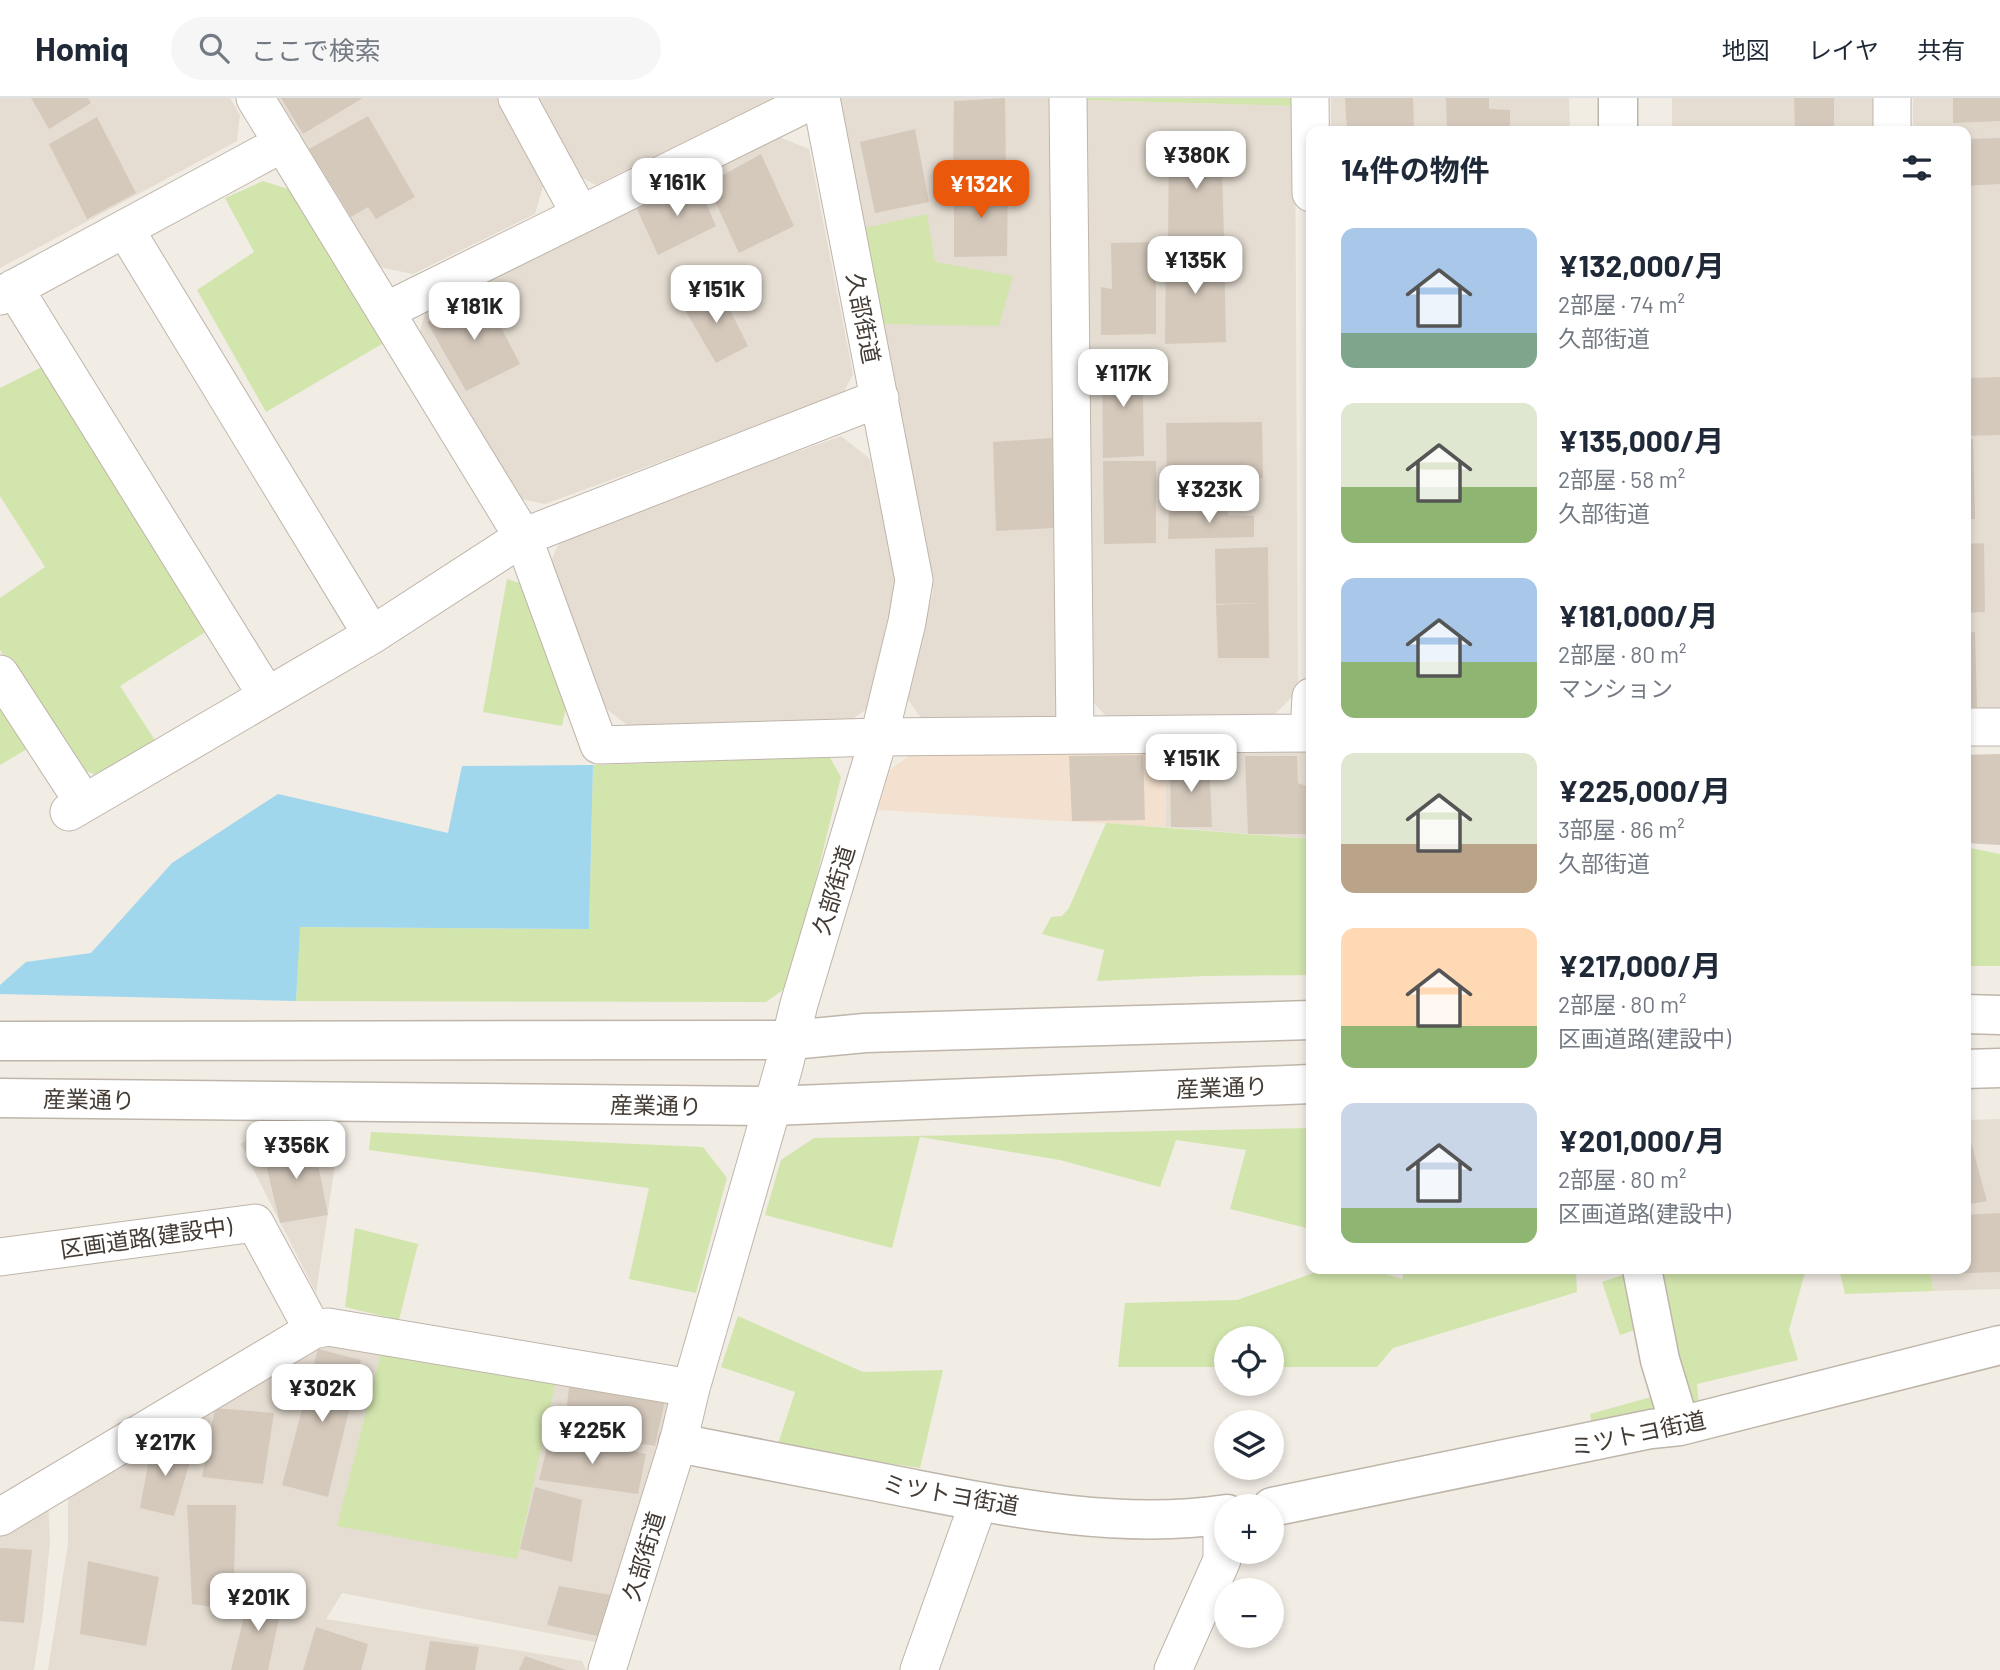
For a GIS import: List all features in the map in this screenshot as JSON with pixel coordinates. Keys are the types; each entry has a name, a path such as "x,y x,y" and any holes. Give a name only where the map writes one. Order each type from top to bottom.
{"street":[{"path":"255,98 523,537 599,745 879,737 1306,733"},
{"path":"517,98 580,214"},
{"path":"386,311 819,98"},
{"name":"久部街道","path":"607,1670 678,1443 799,1004 879,737 907,622 914,580 819,98"},
{"path":"1068,98 1075,735"},
{"path":"1310,98 1310,126"},
{"path":"1618,98 1618,126"},
{"path":"1892,98 1892,126"},
{"path":"267,696 7,292 283,142"},
{"path":"125,229 372,635"},
{"path":"0,674 76,808 372,635 523,537 880,398"},
{"path":"1971,727 2000,727"},
{"path":"1971,1014 2000,1015"},
{"path":"0,1041 791,1040 864,1033 1306,1020"},
{"path":"1971,1069 2000,1068"},
{"name":"産業通り","path":"0,1098 772,1106 1306,1084"},
{"name":"区画道路(建設中)","path":"0,1257 255,1223 313,1330"},
{"path":"1643,1274 1660,1360 1680,1426"},
{"path":"0,1517 313,1330 328,1327 691,1388"},
{"name":"ミツトヨ街道","path":"1284,1505 1651,1429 1680,1426 2000,1345"},
{"name":"ミツトヨ街道","path":"678,1443 979,1501 1115,1519 1214,1516"},
{"path":"919,1670 979,1501"},
{"path":"1173,1670 1220,1564"}],"shaded area":[{"path":"0,98 230,98 240,115 237,141 0,268"},
{"path":"273,98 498,98 544,183 535,214 413,274 379,267"},
{"path":"533,98 774,98 596,185 573,173"},
{"path":"838,98 1051,98 1063,706 1052,719 921,718 907,698 933,591"},
{"path":"1331,98 1569,98 1570,126 1331,126"},
{"path":"1672,98 1875,98 1876,126 1672,126"},
{"path":"1913,98 2000,98 2000,712 1971,712 1971,126 1913,126"},
{"path":"1084,100 1295,106 1298,691 1272,717 1107,717 1092,701"},
{"path":"779,137 809,149 853,374 836,407 714,442 545,504 516,498 419,334 428,304"},
{"path":"841,436 870,459 896,578 894,619 868,708 845,724 631,728 599,703 548,567 562,537"},
{"path":"917,750 1165,752 1166,827 878,810 890,770"},
{"path":"1306,750 1306,839 1166,827 1165,752"},
{"path":"2000,1119 2000,1289 1933,1291 1931,1274 1971,1274 1971,1120"},
{"path":"340,1131 316,1293 249,1157 240,1144 254,1136"},
{"path":"332,1336 666,1396 671,1405 600,1643 342,1593 326,1619 582,1661 586,1670 48,1670 68,1544 68,1494"},
{"path":"48,1501 50,1542 34,1670 0,1670 0,1528"}],"green space":[{"path":"1295,98 1295,106 1084,100"},
{"path":"263,181 294,191 387,341 266,412 197,290 254,252 225,198"},
{"path":"927,214 935,262 1013,276 999,326 883,324 865,228"},
{"path":"44,366 210,629 120,686 156,742 104,773 94,774 78,768 0,650 0,598 45,567 0,496 0,388"},
{"path":"507,579 528,586 570,689 562,726 483,712"},
{"path":"0,708 27,749 0,765"},
{"path":"678,758 830,758 841,777 790,985 766,1002 296,1001 299,927 589,929 593,765 690,762"},
{"path":"1106,823 1306,839 1306,975 1097,981 1104,950 1042,934 1051,917 1062,916 1069,908"},
{"path":"1971,848 2000,854 2000,966 1971,966"},
{"path":"1306,1128 1306,1228 1230,1209 1246,1150 1176,1140 1160,1187 1060,1160 920,1137 892,1248 765,1215 781,1160 814,1138"},
{"path":"371,1132 703,1147 727,1178 696,1293 629,1279 649,1188 369,1150"},
{"path":"355,1228 418,1244 399,1320 345,1307"},
{"path":"1311,1274 1386,1274 1402,1279 1404,1274 1576,1274 1577,1292 1393,1348 1377,1367 1284,1367 1284,1326 1214,1326 1214,1367 1118,1367 1125,1303 1237,1300"},
{"path":"1625,1274 1805,1274 1789,1330 1798,1360 1697,1384 1701,1430 1597,1456 1590,1414 1669,1392 1665,1320 1620,1335 1602,1282"},
{"path":"1840,1274 1931,1274 1933,1291 1845,1294"},
{"path":"738,1316 863,1372 943,1370 920,1468 777,1447 795,1392 721,1367"},
{"path":"383,1345 557,1376 517,1559 337,1526"}],"water":[{"path":"593,765 589,929 300,927 296,1001 0,994 0,985 26,962 91,953 172,863 278,794 448,833 462,766"}],"building":[{"path":"31,98 88,98 91,103 49,129"},
{"path":"281,98 363,98 303,134"},
{"path":"1005,98 1006,173 953,177 954,101"},
{"path":"1345,98 1413,98 1414,126 1347,126"},
{"path":"1446,98 1489,98 1489,109 1510,110 1510,126 1447,126"},
{"path":"1794,98 1834,98 1834,126 1795,126"},
{"path":"1953,98 2000,98 2000,121 1953,123"},
{"path":"368,116 415,197 376,219 368,207 351,217 309,149"},
{"path":"97,117 136,193 87,219 49,144"},
{"path":"915,129 929,202 875,213 860,142"},
{"path":"1221,138 1224,239 1168,242 1169,141"},
{"path":"2000,138 2000,184 1971,186 1971,139"},
{"path":"761,154 794,226 739,253 707,184"},
{"path":"1008,182 1007,256 954,257 954,185"},
{"path":"697,183 716,226 658,255 637,209"},
{"path":"1156,242 1156,334 1101,335 1101,287 1112,289 1111,243"},
{"path":"1224,247 1226,342 1165,344 1166,249"},
{"path":"719,288 748,346 716,363 682,305"},
{"path":"483,293 520,364 466,391 427,322"},
{"path":"1142,359 1144,456 1103,458 1102,363"},
{"path":"2000,377 2000,435 1971,436 1971,378"},
{"path":"1262,422 1263,478 1167,480 1166,423"},
{"path":"1052,438 1054,528 996,531 993,442"},
{"path":"1971,439 1973,439 1975,519 1971,519"},
{"path":"1103,461 1156,461 1156,543 1104,544"},
{"path":"1169,510 1229,511 1228,515 1254,516 1254,537 1168,539"},
{"path":"1984,543 1985,612 1971,613 1971,544"},
{"path":"1268,547 1269,658 1218,658 1216,605 1262,603 1216,604 1215,549"},
{"path":"1971,632 1975,632 1977,707 1971,707"},
{"path":"2000,754 2000,845 1971,843 1971,755"},
{"path":"1143,755 1145,820 1072,821 1069,756"},
{"path":"1245,756 1297,756 1298,783 1306,786 1306,834 1248,834"},
{"path":"1209,760 1212,827 1171,827 1170,761"},
{"path":"313,1139 328,1215 280,1223 262,1148"},
{"path":"1971,1142 1987,1201 1971,1204"},
{"path":"2000,1213 2000,1272 1971,1273 1971,1215"},
{"path":"318,1349 361,1360 328,1497 282,1485"},
{"path":"570,1378 666,1396 655,1446 564,1431"},
{"path":"215,1408 274,1413 263,1484 202,1477"},
{"path":"550,1435 646,1454 638,1494 539,1480"},
{"path":"152,1442 193,1451 174,1516 140,1508"},
{"path":"535,1487 582,1500 572,1562 520,1549"},
{"path":"187,1505 236,1505 233,1610 192,1604"},
{"path":"0,1548 32,1550 24,1623 0,1621"},
{"path":"88,1561 159,1577 146,1646 80,1634"},
{"path":"559,1586 611,1595 602,1637 547,1625"},
{"path":"250,1592 283,1600 268,1670 231,1670"},
{"path":"316,1627 368,1644 361,1670 303,1670"},
{"path":"430,1641 479,1647 475,1670 425,1670"},
{"path":"525,1656 566,1670 519,1670"}]}
